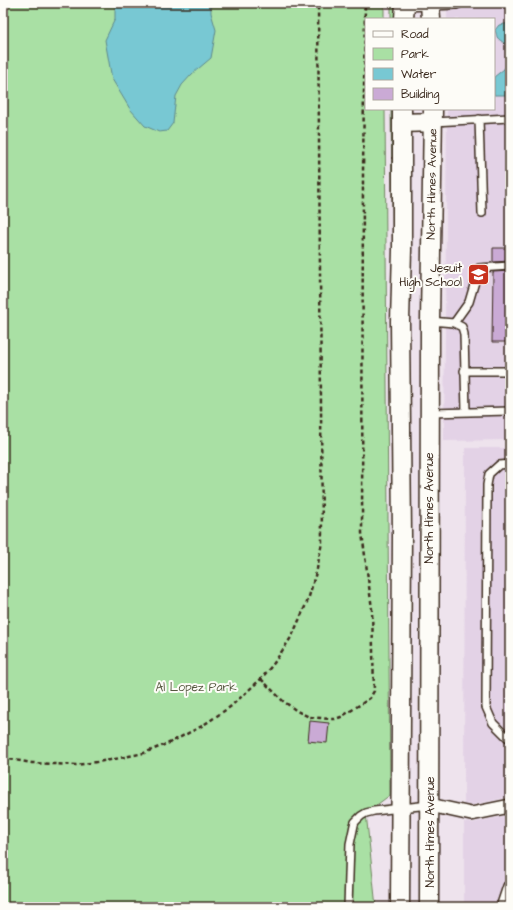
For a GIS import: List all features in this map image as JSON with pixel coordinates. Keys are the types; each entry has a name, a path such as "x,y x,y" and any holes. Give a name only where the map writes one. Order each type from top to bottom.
{"street":[{"path":"400,907 402,535 400,321 402,250 402,116 433,115"},
{"name":"North Himes Avenue","path":"429,907 430,321 433,115"},
{"path":"400,321 430,321"},
{"path":"402,535 429,533"},
{"path":"430,805 471,814 510,806"}],"lane":[{"path":"405,10 431,9 461,3"},
{"path":"433,115 480,119 510,118"},
{"path":"480,119 482,213"},
{"path":"454,323 469,302 479,268 510,266"},
{"path":"430,321 454,323 462,327 464,334 466,412"},
{"path":"464,371 510,371"},
{"path":"430,413 510,411"},
{"path":"510,464 499,465 489,474 487,485 486,707 493,723 510,739"},
{"path":"348,907 350,844 355,822 366,813 430,805"},
{"path":"500,907 507,886 510,884"}],"path":[{"path":"3,758 32,763 76,765 110,760 144,753 169,743 202,726 230,707 261,679 292,636 308,600 317,569 322,542 318,3"},
{"path":"261,679 283,701 309,717 331,719 341,717 370,698 374,691 372,609 362,533 365,3"}],"shaded area":[{"name":"Jesuit High School","path":"447,3 510,3 510,440 444,441 447,110 495,110 495,18 447,18"},
{"path":"465,448 510,448 510,797 471,805 464,804"},
{"path":"510,815 510,907 464,907 464,822 472,823"}],"green space":[{"name":"Al Lopez Park","path":"3,3 384,3 384,18 365,18 365,110 385,110 390,795 366,813 376,907 3,907"},
{"path":"391,3 395,3 395,18 391,18"},
{"path":"391,110 394,110 393,281"}],"water":[{"path":"115,3 211,3 211,13 216,30 211,58 192,74 182,85 176,96 173,123 167,131 159,132 145,126 130,109 112,79 105,40 115,19"},
{"path":"510,23 510,50 507,45 497,37 495,30 499,25"},
{"path":"510,60 510,95 495,95 495,76 504,69"}],"building":[{"path":"493,248 510,248 510,261 493,262"},
{"path":"510,271 510,342 492,342 493,272"},
{"path":"310,721 329,723 327,743 308,741"}],"place":[{"name":"Jesuit High School","path":"478,275"}]}
